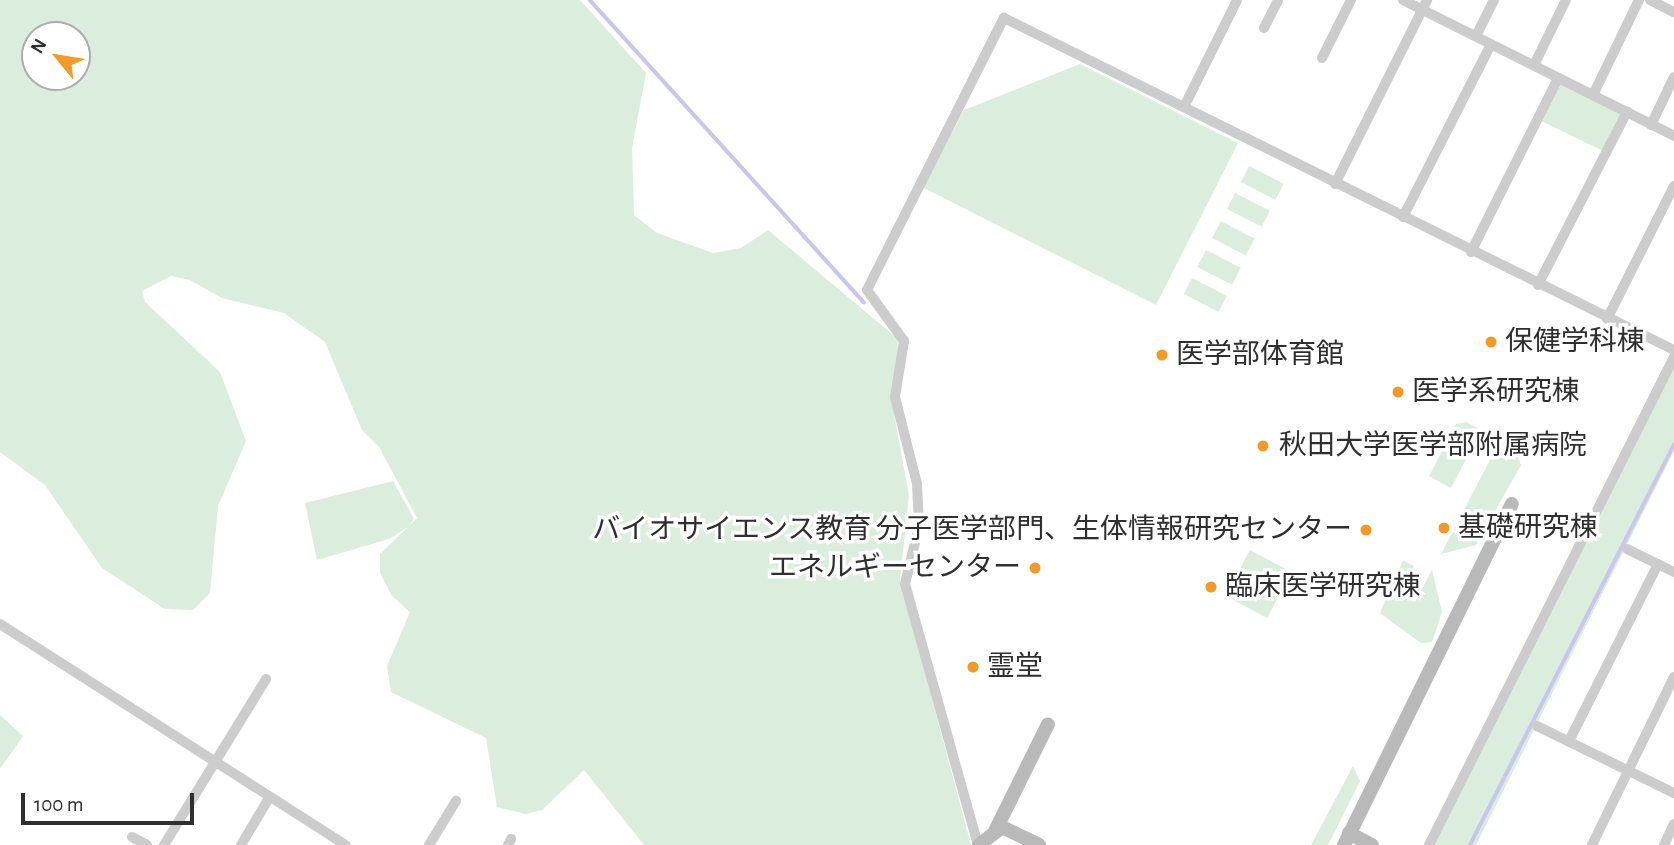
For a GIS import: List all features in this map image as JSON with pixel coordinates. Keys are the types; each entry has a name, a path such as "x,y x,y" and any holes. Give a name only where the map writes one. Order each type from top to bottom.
{"street":[{"path":"1184,107 1237,0"},
{"path":"1264,28 1278,0"},
{"path":"1322,58 1350,0"},
{"path":"1403,0 1425,5 1491,44 1674,136"},
{"path":"1476,36 1494,0"},
{"path":"1534,65 1566,0"},
{"path":"1593,95 1639,0"},
{"path":"1650,0 1674,12"},
{"path":"1335,184 1425,5"},
{"path":"1039,845 1002,827 979,845 905,584 919,525 917,484 895,397 904,341 867,290 1004,18 1471,253 1674,350"},
{"path":"1403,217 1491,44"},
{"path":"1651,125 1674,77"},
{"path":"1471,253 1558,78"},
{"path":"1538,285 1627,112"},
{"path":"1607,319 1674,186"},
{"path":"1429,845 1674,357"},
{"path":"1372,845 1347,839 1512,504"},
{"path":"1627,549 1674,572"},
{"path":"1569,741 1658,564"},
{"path":"0,624 212,763 345,845"},
{"path":"1592,845 1674,677"},
{"path":"164,845 266,679"},
{"path":"995,831 1048,724"},
{"path":"1537,726 1674,793"},
{"path":"241,845 269,798"},
{"path":"429,845 456,801"},
{"path":"1664,845 1674,824"},
{"path":"132,837 147,845"}],"green space":[{"path":"0,0 580,0 646,73 632,148 634,215 657,233 713,253 741,248 768,230 898,339 894,414 909,496 900,579 971,845 644,845 584,770 542,810 526,814 497,807 486,738 391,692 387,666 410,612 392,596 380,573 380,554 417,518 379,447 362,430 325,342 284,313 222,298 190,280 171,276 142,291 145,302 220,372 246,441 218,506 210,593 193,610 165,609 102,568 45,485 0,452"},
{"path":"1080,64 1238,143 1156,305 922,187 964,110"},
{"path":"1558,78 1627,112 1607,153 1538,119"},
{"path":"1249,166 1284,184 1276,200 1241,182"},
{"path":"1235,193 1270,211 1262,227 1227,209"},
{"path":"1221,221 1255,239 1246,256 1212,238"},
{"path":"1206,250 1241,268 1232,285 1197,267"},
{"path":"1192,278 1227,296 1219,312 1184,294"},
{"path":"1674,357 1674,451 1476,845 1433,845"},
{"path":"1466,422 1513,446 1521,465 1476,545 1441,554 1491,458 1472,448 1451,488 1429,476 1456,424"},
{"path":"393,481 414,519 408,527 389,539 317,560 305,503"},
{"path":"1250,550 1291,572 1267,618 1226,596"},
{"path":"1403,560 1414,566 1399,594 1415,602 1432,570 1442,612 1432,642 1421,643 1380,613"},
{"path":"0,715 23,736 0,769"},
{"path":"1353,766 1360,781 1328,845 1311,845"}],"waterway":[{"path":"590,0 864,302"},
{"path":"1470,845 1674,445"}],"place":[{"name":"保健学科棟","path":"1491,342"},
{"name":"医学部体育館","path":"1162,355"},
{"name":"医学系研究棟","path":"1398,392"},
{"name":"秋田大学医学部附属病院","path":"1263,446"},
{"name":"基礎研究棟","path":"1444,528"},
{"name":"バイオサイエンス教育 分子医学部門、生体情報研究センター","path":"1366,530"},
{"name":"エネルギーセンター","path":"1035,568"},
{"name":"臨床医学研究棟","path":"1211,587"},
{"name":"霊堂","path":"973,667"}]}
